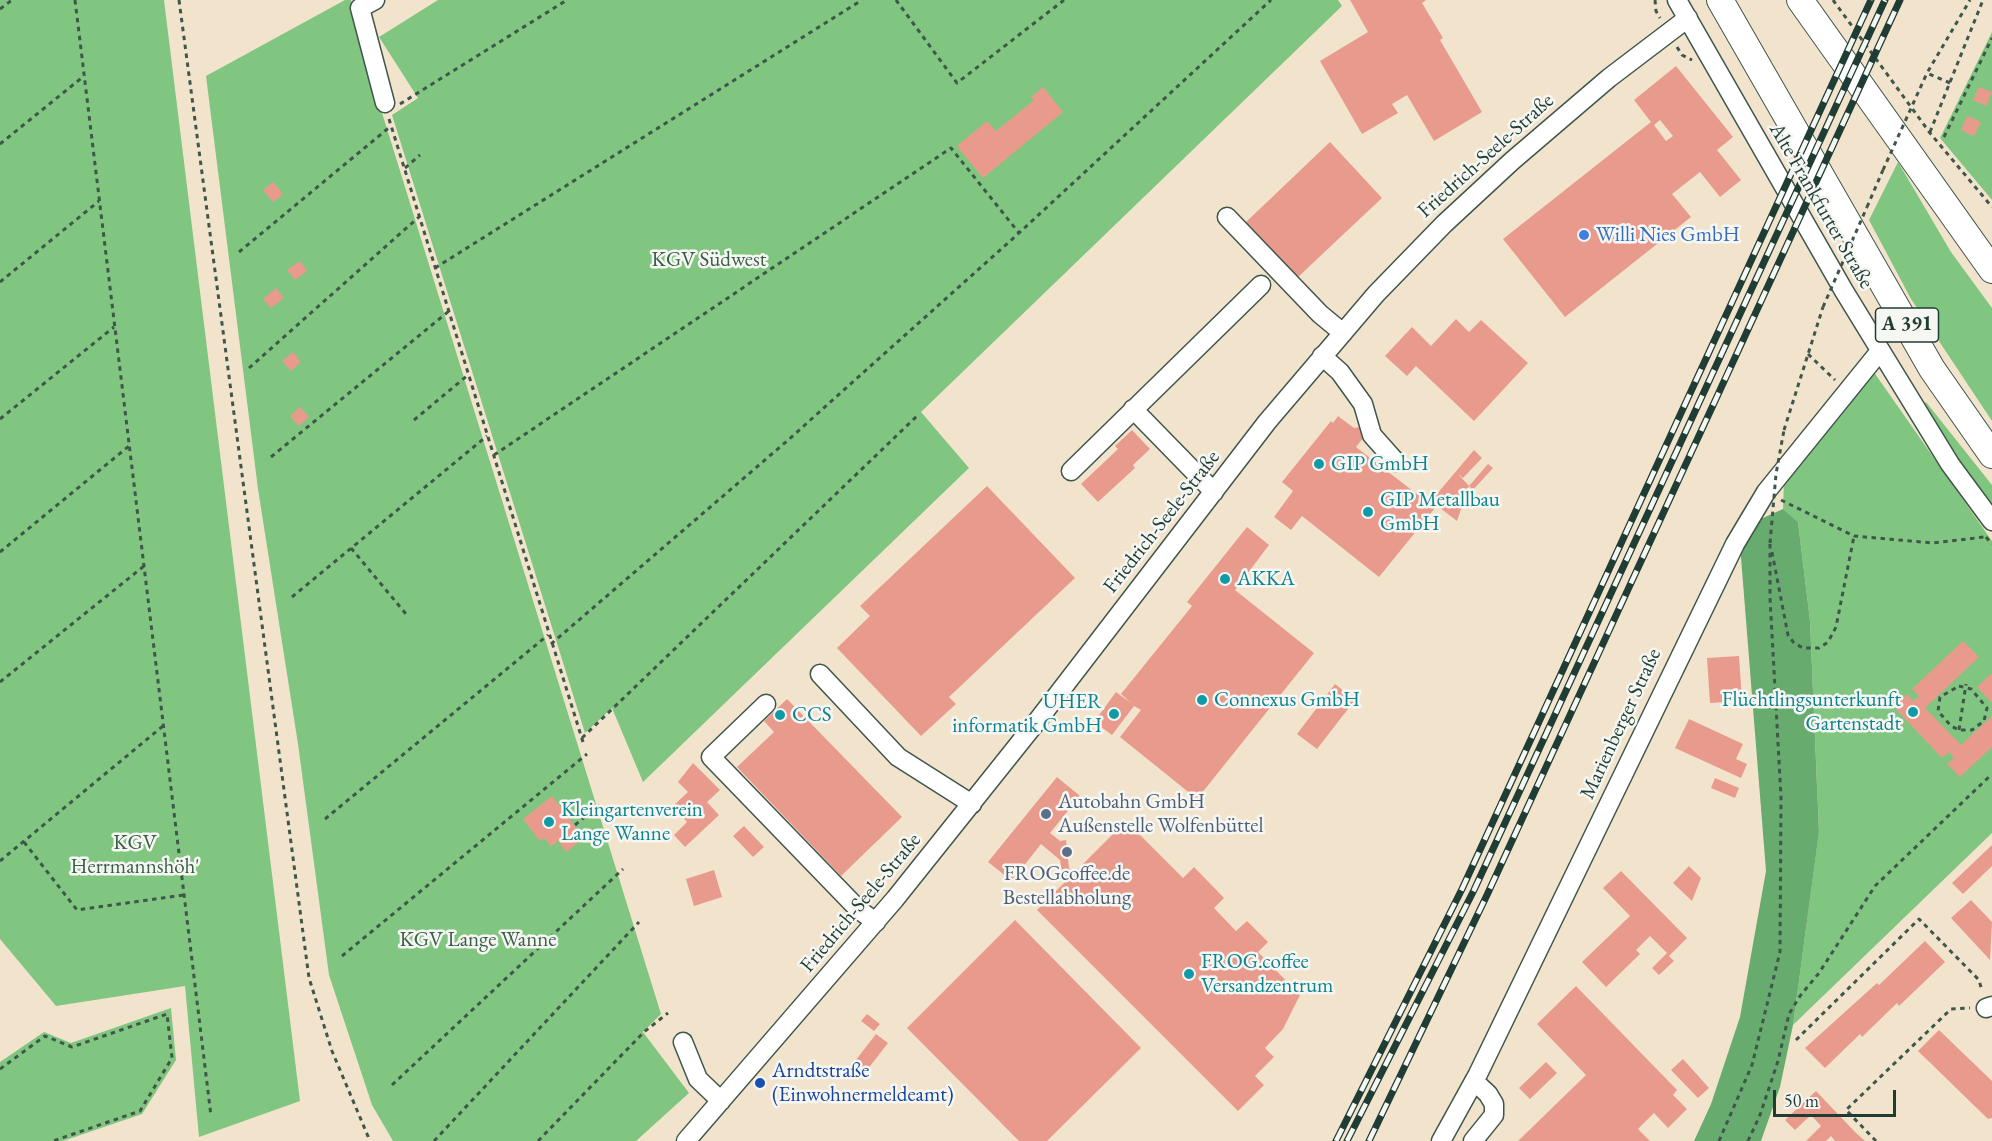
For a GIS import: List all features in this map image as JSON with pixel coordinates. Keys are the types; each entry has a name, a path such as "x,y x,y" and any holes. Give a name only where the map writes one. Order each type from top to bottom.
{"highway":[{"name":"A 391","path":"1720,0 1932,369 1992,455"},
{"path":"1800,0 1992,270"}],"street":[{"name":"Alte Frankfurter Straße","path":"1677,0 1755,139 1880,351 1989,529"},
{"path":"368,4 386,108"},
{"name":"Friedrich-Seele-Straße","path":"686,1141 876,922 972,804 1322,356 1410,258 1495,176 1609,78 1688,18"},
{"path":"1227,217 1320,314 1343,333"},
{"path":"1071,471 1261,285"},
{"name":"Marienberger Straße","path":"1441,1141 1474,1081 1694,624 1735,544 1766,492 1880,351"},
{"path":"1322,356 1340,372 1363,404 1372,435 1396,462"},
{"path":"1133,409 1214,492"},
{"path":"820,674 898,757 972,804"},
{"path":"766,704 711,757 859,910 876,922"},
{"path":"683,1042 698,1079 721,1101"},
{"path":"1473,1141 1494,1115 1494,1104 1488,1094 1474,1081"}],"path":[{"path":"0,9 12,0"},
{"path":"75,0 211,1116"},
{"path":"178,0 309,978 332,1052 370,1141"},
{"path":"567,0 386,108 548,635 583,740 917,416"},
{"path":"435,267 862,0"},
{"path":"896,0 957,83 1064,0"},
{"path":"551,644 787,441 1019,234 1271,0"},
{"path":"1833,0 1930,133 1992,207"},
{"path":"1719,1141 1752,1065 1779,952 1781,797 1770,598 1770,545 1776,474 1784,430 1822,307 1927,73 1970,0"},
{"path":"1930,133 1983,0"},
{"path":"1944,137 1992,38"},
{"path":"1927,73 1950,83"},
{"path":"0,144 84,76"},
{"path":"239,252 391,126"},
{"path":"494,455 951,148 1019,234"},
{"path":"405,168 420,155"},
{"path":"0,282 99,201"},
{"path":"249,368 420,216"},
{"path":"271,458 449,310"},
{"path":"0,419 114,327"},
{"path":"1808,354 1847,392"},
{"path":"414,420 468,375"},
{"path":"292,597 487,436"},
{"path":"0,552 129,446"},
{"path":"1766,492 1854,536 1933,543 1989,529"},
{"path":"1770,545 1778,572 1788,635 1794,643 1811,649 1828,642 1834,633 1854,536"},
{"path":"351,548 406,614"},
{"path":"0,682 144,566"},
{"path":"325,819 548,635"},
{"path":"1959,730 1966,686"},
{"path":"1966,686 1981,699 1987,712 1984,721 1977,728 1959,730 1940,716 1938,701 1950,689 1966,686"},
{"path":"0,861 163,726"},
{"path":"342,957 587,754"},
{"path":"1748,1141 1760,1115 1778,1060 1789,1014 1800,996 1819,973 1875,886 1992,774"},
{"path":"574,825 602,803"},
{"path":"24,842 77,910 184,895"},
{"path":"392,1085 623,869"},
{"path":"1796,1040 1919,919 1979,980 1989,1007 1951,1009 1846,1110 1876,1141"},
{"path":"434,1141 639,922"},
{"path":"538,1141 644,1032 668,1013"},
{"path":"0,1069 45,1036 72,1047 167,1014 172,1058 140,1112 53,1141"}],"green space":[{"name":"KGV Herrmannshöh'","path":"0,0 164,0 300,1101 199,1137 185,986 56,1006 0,939"},
{"name":"KGV Lange Wanne","path":"345,0 351,0 379,103 661,1014 643,1032 689,1093 636,1141 393,1141 372,1105 329,975 298,744 258,489 206,76"},
{"name":"KGV Südwest","path":"438,0 1338,0 1342,6 921,412 969,468 643,782 612,708 585,733 392,115 418,98 379,37"},
{"path":"1992,32 1992,200 1940,138"},
{"path":"1898,162 1951,252 1992,308 1992,421 1911,299 1869,220"},
{"path":"1871,368 1992,541 1992,833 1793,1025 1819,831 1810,621 1798,522 1783,509 1784,479"},
{"path":"1926,402 1992,485 1992,507 1954,455 1923,404"},
{"path":"1783,509 1798,522 1810,621 1819,832 1793,1025 1780,1087 1761,1141 1694,1141 1711,1104 1740,1017 1766,871 1740,545 1754,522"},
{"path":"171,1008 176,1060 142,1114 63,1141 0,1141 0,1062 44,1032 71,1043"}],"building":[{"path":"1350,0 1426,0 1422,3 1443,38 1440,40 1482,112 1434,141 1407,95 1392,104 1398,113 1362,134 1320,61 1368,32"},
{"path":"1676,66 1733,137 1717,150 1741,180 1720,197 1700,172 1672,194 1691,217 1565,317 1503,239 1651,122 1634,100","holes":["1660,120 1673,136 1666,141 1654,125"]},
{"path":"1043,87 1063,112 983,178 957,146 987,121 996,131 1034,100 1031,97"},
{"path":"1979,87 1992,92 1986,106 1973,100"},
{"path":"1967,116 1981,122 1974,136 1961,130"},
{"path":"1330,142 1382,198 1297,278 1245,223"},
{"path":"273,182 283,194 273,202 263,190"},
{"path":"300,261 307,271 295,280 287,270"},
{"path":"276,288 284,298 271,308 263,299"},
{"path":"1456,319 1469,332 1481,320 1528,363 1474,421 1416,366 1407,376 1385,356 1412,327 1431,346"},
{"path":"293,352 301,362 291,371 282,361"},
{"path":"300,407 309,417 299,426 290,416"},
{"name":"GIP Metallbau GmbH","path":"1338,416 1354,428 1359,427 1364,437 1356,447 1435,508 1379,577 1302,516 1291,530 1274,517 1293,491 1282,482 1331,421 1333,423"},
{"path":"1132,430 1150,449 1133,465 1135,468 1098,502 1081,484 1118,449 1115,446"},
{"path":"1474,450 1482,458 1463,478 1458,474 1469,486 1457,521 1431,501"},
{"path":"1488,464 1493,468 1473,490 1469,486"},
{"path":"987,486 1075,578 949,697 956,704 921,736 837,648 870,616 860,606"},
{"name":"Connexus GmbH","path":"1247,527 1269,545 1235,590 1314,653 1197,799 1120,737 1141,710 1134,706 1112,735 1094,722 1116,692 1131,703 1121,694 1192,606 1187,602"},
{"name":"Flüchtlingsunterkunft Gartenstadt","path":"1963,641 1979,657 1925,708 1961,745 1992,716 1992,747 1960,777 1947,764 1954,758 1949,752 1942,758 1894,707 1907,694 1913,701 1919,696 1912,689"},
{"path":"1739,656 1742,701 1710,703 1707,658"},
{"path":"1992,673 1992,703 1977,687"},
{"path":"1335,684 1355,700 1317,749 1297,734"},
{"path":"787,699 902,817 841,876 737,767 774,732 764,721"},
{"path":"1689,719 1743,744 1736,759 1747,764 1741,778 1675,748"},
{"path":"693,763 720,790 707,802 719,815 685,847 674,835 687,822 673,806 688,792 678,782"},
{"name":"FROG.coffee Versandzentrum","path":"1057,777 1080,796 1050,833 1060,841 1066,840 1069,868 1074,873 1126,821 1183,878 1194,867 1224,898 1214,908 1236,931 1247,921 1268,942 1258,952 1300,995 1283,1029 1265,1048 1274,1057 1255,1076 1264,1085 1238,1111 1037,910 1069,878 1062,873 1060,860 1041,844 1012,881 988,862"},
{"path":"1715,778 1739,788 1735,798 1711,788"},
{"name":"Kleingartenverein Lange Wanne","path":"552,796 584,838 566,852 558,841 551,846 544,838 540,841 523,819"},
{"path":"744,826 764,847 753,857 733,836"},
{"path":"1992,845 1992,866 1963,894 1952,883"},
{"path":"1689,866 1701,878 1692,901 1673,883"},
{"path":"714,870 722,897 694,906 686,879"},
{"path":"1621,871 1687,938 1669,956 1674,961 1659,975 1652,968 1667,953 1650,936 1636,950 1640,954 1606,987 1582,962 1630,916 1603,888"},
{"path":"1971,900 1992,922 1990,960 1951,918"},
{"path":"1015,920 1141,1048 1047,1141 1019,1141 907,1028"},
{"path":"1925,941 1945,962 1899,1006 1897,1003 1825,1068 1805,1048 1877,983 1879,985"},
{"path":"1576,986 1677,1090 1673,1095 1687,1109 1668,1128 1654,1113 1638,1129 1650,1141 1518,1141 1586,1075 1537,1024"},
{"path":"867,1014 880,1024 874,1031 861,1021"},
{"path":"1939,1030 1992,1081 1992,1118 1988,1119 1918,1051"},
{"path":"876,1034 888,1043 864,1074 852,1065"},
{"path":"1683,1059 1709,1088 1698,1098 1671,1070"},
{"path":"1546,1062 1557,1073 1530,1099 1519,1088"},
{"path":"1816,1091 1865,1141 1835,1141 1831,1136 1826,1141 1806,1141 1821,1126 1811,1115 1795,1130 1785,1120"}],"railway":[{"path":"1336,1141 1462,889 1871,0"},
{"path":"1347,1141 1474,890 1885,0"},
{"path":"1369,1141 1487,895 1900,0"}],"place":[{"name":"Willi Nies GmbH","path":"1584,235"},
{"name":"GIP GmbH","path":"1319,464"},
{"name":"GIP Metallbau GmbH","path":"1368,512"},
{"name":"AKKA","path":"1225,579"},
{"name":"Connexus GmbH","path":"1202,700"},
{"name":"Flüchtlingsunterkunft Gartenstadt","path":"1913,712"},
{"name":"UHER informatik GmbH","path":"1114,714"},
{"name":"CCS","path":"780,715"},
{"name":"Autobahn GmbH Außenstelle Wolfenbüttel","path":"1046,814"},
{"name":"Kleingartenverein Lange Wanne","path":"549,822"},
{"name":"FROGcoffee.de Bestellabholung","path":"1067,852"},
{"name":"FROG.coffee Versandzentrum","path":"1189,974"},
{"name":"Arndtstraße (Einwohnermeldeamt)","path":"760,1083"}]}
